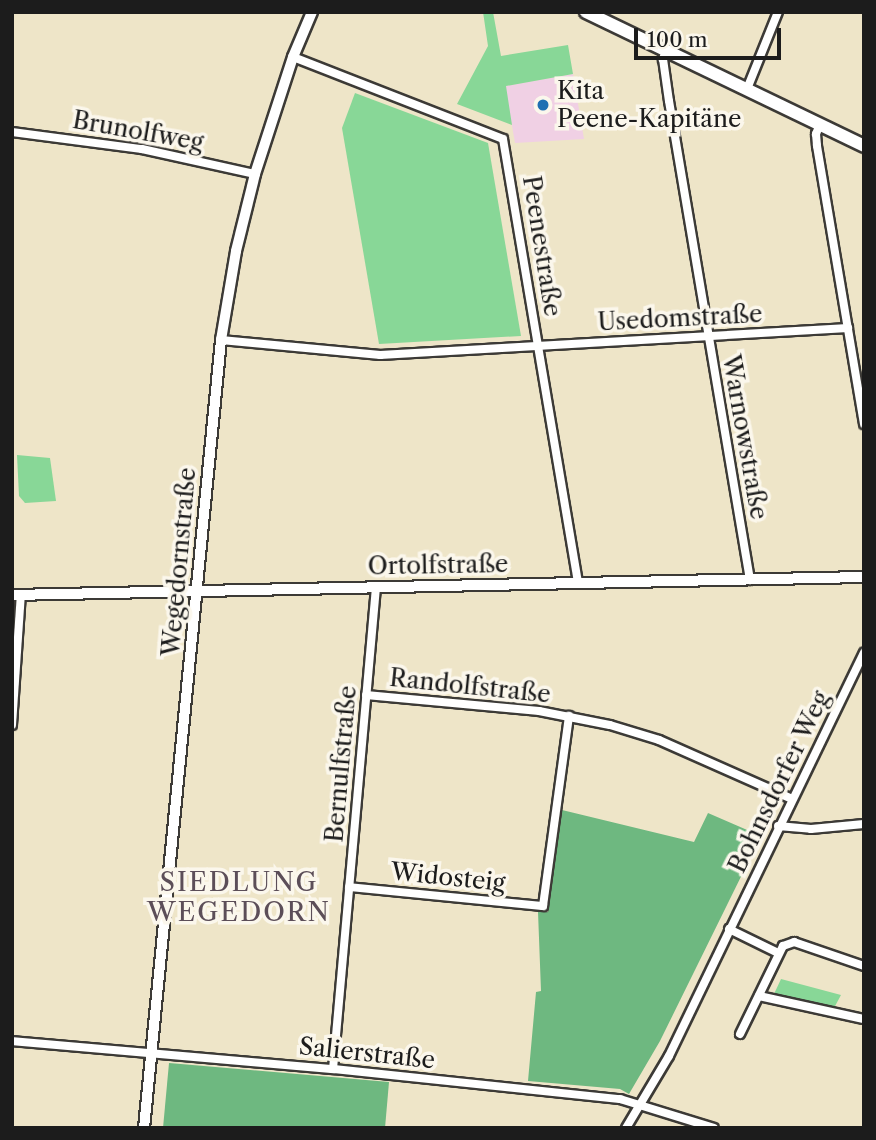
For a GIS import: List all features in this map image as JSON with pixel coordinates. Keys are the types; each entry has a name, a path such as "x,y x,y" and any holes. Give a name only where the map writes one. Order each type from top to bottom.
{"main road":[{"path":"586,12 604,16 666,51 864,146"}],"street":[{"name":"Wegedornstraße","path":"144,1128 221,340 236,251 255,174 293,57 312,12"},
{"path":"747,89 778,12"},
{"name":"Warnowstraße","path":"666,51 663,59 750,580"},
{"name":"Peenestraße","path":"293,57 503,139 578,583"},
{"path":"820,124 816,134 817,146 864,424"},
{"name":"Brunolfweg","path":"12,132 142,149 255,174"},
{"name":"Usedomstraße","path":"221,340 380,355 848,328"},
{"name":"Ortolfstraße","path":"17,595 864,578"},
{"name":"Bernulfstraße","path":"333,1069 376,587"},
{"path":"12,725 17,595"},
{"name":"Bohnsdorfer Weg","path":"626,1128 641,1107 669,1056 864,653"},
{"name":"Randolfstraße","path":"366,695 569,716 659,740 792,799"},
{"name":"Randolfstraße","path":"543,906 569,716"},
{"path":"778,826 811,829 864,824"},
{"name":"Widosteig","path":"349,887 543,906"},
{"path":"729,929 778,953"},
{"path":"740,1034 783,946 794,942 864,966"},
{"path":"758,996 864,1019"},
{"name":"Salierstraße","path":"12,1041 333,1069 620,1099 714,1128"}],"shaded area":[{"name":"Kita Peene-Kapitäne","path":"573,74 584,139 515,143 505,86"}],"green space":[{"path":"483,12 493,12 501,56 568,45 573,74 506,86 512,125 457,104 488,46"},
{"path":"355,93 488,143 521,336 379,344 342,128"},
{"path":"17,455 50,458 56,501 25,503 19,496"},
{"path":"562,810 694,842 708,813 761,836 660,1041 629,1094 620,1089 528,1081 536,992 541,991 538,912 548,912"},
{"path":"781,979 841,995 834,1008 774,994"},
{"path":"169,1063 389,1082 385,1128 163,1128"}],"place":[{"name":"Kita Peene-Kapitäne","path":"543,105"}],"district":[{"name":"SIEDLUNG WEGEDORN","path":"239,898"}]}
